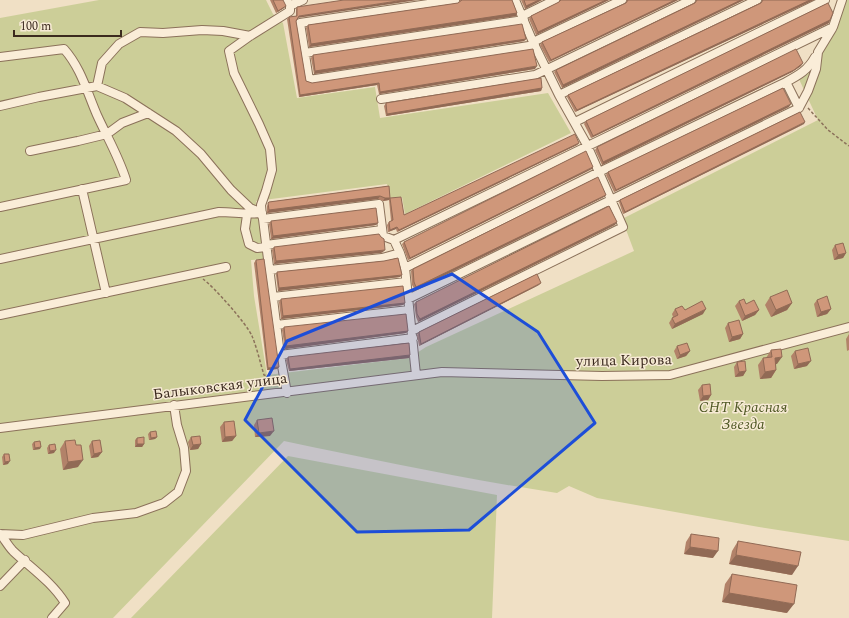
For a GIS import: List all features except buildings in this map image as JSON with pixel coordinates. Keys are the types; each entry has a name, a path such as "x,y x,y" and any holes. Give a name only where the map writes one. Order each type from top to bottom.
{"street":[{"path":"288,2 294,4 303,0"},
{"path":"455,0 300,23 309,80 534,44 622,0"},
{"path":"280,355 412,335 623,228 587,146 546,70 515,0"},
{"path":"305,53 523,18 554,0"},
{"path":"381,99 535,75 691,0"},
{"path":"559,94 757,0"},
{"path":"575,122 825,0"},
{"path":"405,268 786,82 805,71 811,64 833,27 842,0"},
{"path":"287,392 280,355 261,205 272,170 270,149 234,73 229,51 290,11 288,2"},
{"path":"394,240 833,27"},
{"path":"97,86 102,63 119,44 140,32 163,33 202,30 224,31 250,36"},
{"path":"0,57 64,49 72,58 87,88 97,114 121,165 126,180 0,207"},
{"path":"408,299 801,105 816,69 818,52"},
{"path":"786,82 801,105"},
{"path":"0,106 97,86 125,98 176,131 201,154 231,190 250,208 262,216"},
{"path":"30,151 107,134 122,123 148,113"},
{"path":"82,189 106,293"},
{"path":"0,259 219,212 234,212 262,216 379,204 383,236 394,240 405,268 416,375"},
{"path":"247,215 245,229 249,244 257,248 382,230"},
{"path":"269,270 382,258 400,253"},
{"path":"0,315 226,267"},
{"path":"273,298 406,282"},
{"path":"276,325 409,310"},
{"name":"улица Кирова","path":"442,372 602,376 670,375 849,326"},
{"name":"Балыковская улица","path":"0,428 442,372"},
{"path":"0,534 23,534 93,518 136,512 164,503 178,492 186,471 184,448 177,425 174,405"},
{"path":"0,534 12,550 25,560 59,593 65,603 52,618"},
{"path":"0,586 25,560"}],"path":[{"path":"801,105 828,130 849,146"},
{"path":"194,274 208,282 252,334 264,375 285,381"}],"highlighted area":[{"path":"452,274 538,332 595,423 469,530 357,532 245,420 287,341"}],"green space":[{"name":"СНТ Красная Звезда","path":"99,0 266,0 273,14 283,23 297,98 375,87 380,118 548,93 571,133 405,214 402,197 390,198 387,184 256,201 265,259 251,260 254,296 267,375 409,358 426,347 634,251 622,219 818,120 798,77 836,30 845,0 849,0 849,541 759,527 597,498 569,486 557,493 523,488 284,441 113,618 0,618 0,18"},
{"path":"288,456 497,495 492,618 131,618"}]}
